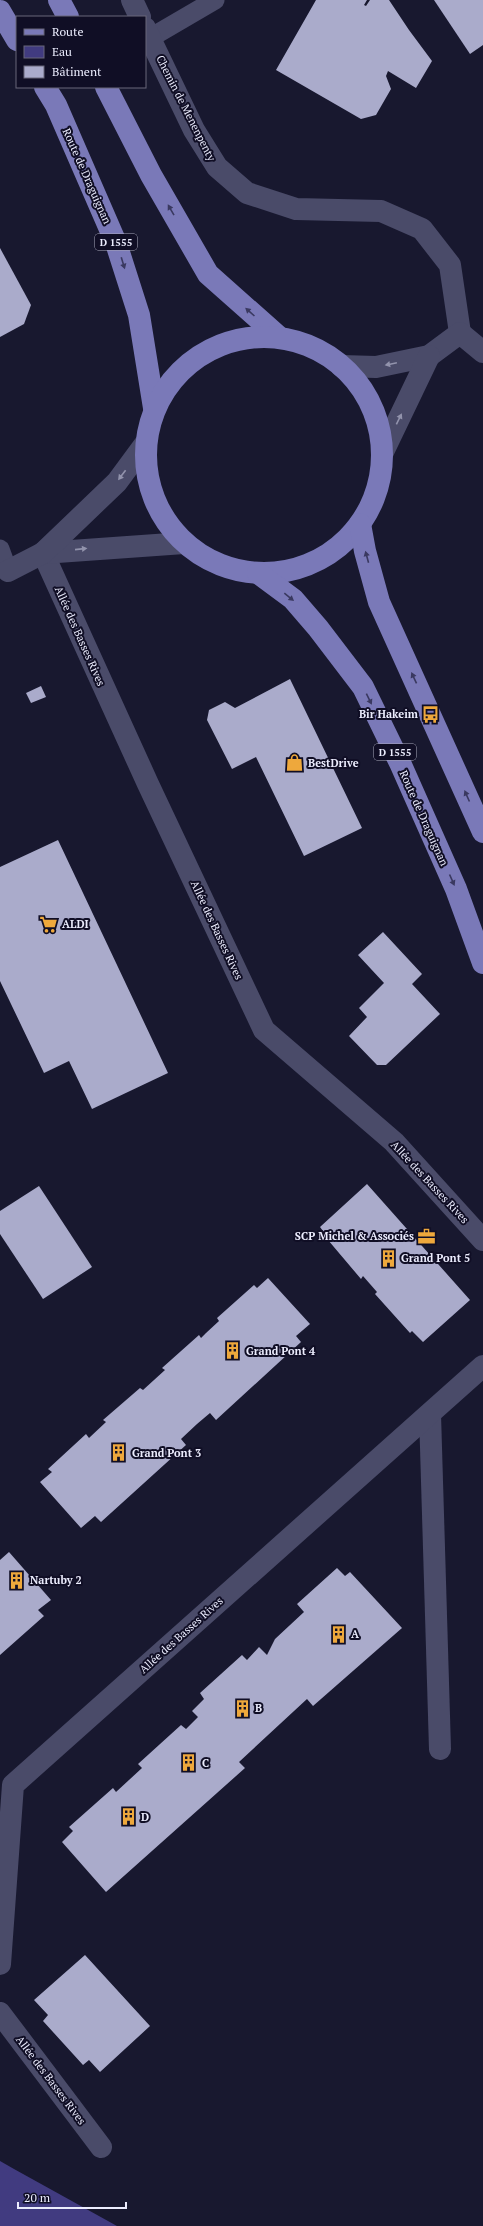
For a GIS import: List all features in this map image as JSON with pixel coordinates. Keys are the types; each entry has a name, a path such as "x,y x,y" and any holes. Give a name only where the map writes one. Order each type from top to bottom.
{"main road":[{"path":"59,0 67,16"},
{"path":"0,11 16,38"},
{"name":"Route de Draguignan","path":"46,88 56,105 116,242 139,315 154,408"},
{"path":"107,88 151,175 208,274 279,338"},
{"path":"279,338 301,343 322,352 341,366 358,384 371,405 379,429 382,454 380,479 372,502 360,524 332,551 297,568 258,573 225,566 206,558 184,543 161,515 148,480 145,444 154,408 175,376 205,352 241,339 279,338"},
{"path":"360,524 365,551 379,602 483,832"},
{"name":"Route de Draguignan","path":"258,573 293,599 318,628 363,687 401,765 456,889 483,963"}],"street":[{"path":"132,0 140,16"},
{"name":"Chemin de Menenpenty","path":"148,33 194,130 217,168 247,193 296,209 381,211 422,229 450,265 460,333"},
{"path":"341,366 376,368 429,356 460,333 483,352"},
{"path":"382,454 429,356"},
{"path":"8,571 43,553 117,482 145,444"},
{"path":"43,553 184,543"},
{"name":"Allée des Basses Rives","path":"43,553 148,784 264,1030 394,1142 483,1240"},
{"name":"Allée des Basses Rives","path":"0,1964 13,1785 483,1366"},
{"path":"430,1414 440,1749"},
{"name":"Allée des Basses Rives","path":"0,2013 101,2147"}],"lane":[{"path":"148,33 215,0"},
{"path":"0,549 8,571"}],"water":[{"path":"0,2161 14,2169 117,2226 0,2226"}],"building":[{"path":"316,0 367,0 364,5 366,6 370,0 389,0 432,61 416,88 388,71 386,76 391,89 376,115 361,119 276,70"},
{"path":"434,0 483,0 483,45 470,54"},
{"path":"0,248 31,305 24,324 0,337"},
{"name":"BestDrive","path":"290,679 362,828 304,856 256,757 232,769 207,720 209,710 225,702 235,708"},
{"path":"41,686 46,697 31,703 26,693"},
{"name":"ALDI","path":"58,840 168,1073 92,1109 69,1061 44,1073 0,981 0,867"},
{"path":"383,932 422,974 412,984 440,1014 386,1065 377,1065 349,1036 367,1017 359,1008 384,983 358,955"},
{"name":"Grand Pont 5","path":"367,1184 470,1300 423,1342 412,1331 410,1333 375,1294 377,1292 363,1276 361,1279 328,1240 329,1239 320,1227"},
{"path":"39,1186 92,1267 43,1299 0,1234 0,1211"},
{"path":"268,1278 310,1324 296,1336 301,1342 216,1420 210,1413 197,1424 181,1439 186,1445 101,1522 95,1516 81,1528 40,1482 52,1472 48,1469 86,1434 89,1438 106,1422 103,1420 140,1388 143,1390 165,1370 162,1368 199,1335 201,1338 219,1321 217,1318 254,1285 257,1288"},
{"name":"Nartuby 2","path":"9,1552 51,1600 38,1610 44,1616 0,1655 0,1560"},
{"path":"337,1568 345,1576 350,1572 402,1628 313,1706 307,1699 239,1762 245,1768 106,1892 62,1842 73,1831 69,1827 113,1788 116,1792 142,1768 138,1764 181,1725 186,1729 198,1717 192,1711 204,1699 200,1693 242,1655 247,1660 259,1647 267,1655 275,1639 304,1612 297,1604"},
{"path":"85,1955 150,2026 100,2072 89,2060 83,2065 43,2021 48,2015 34,2000"}],"place":[{"name":"Bir Hakeim","path":"431,714"},
{"name":"BestDrive","path":"295,763"},
{"name":"ALDI","path":"49,924"},
{"name":"SCP Michel & Associés","path":"427,1236"},
{"name":"Grand Pont 5","path":"388,1258"},
{"name":"Grand Pont 4","path":"233,1351"},
{"name":"Grand Pont 3","path":"119,1453"},
{"name":"Nartuby 2","path":"17,1580"},
{"name":"A","path":"338,1634"},
{"name":"B","path":"242,1708"},
{"name":"C","path":"189,1763"},
{"name":"D","path":"128,1817"}]}
